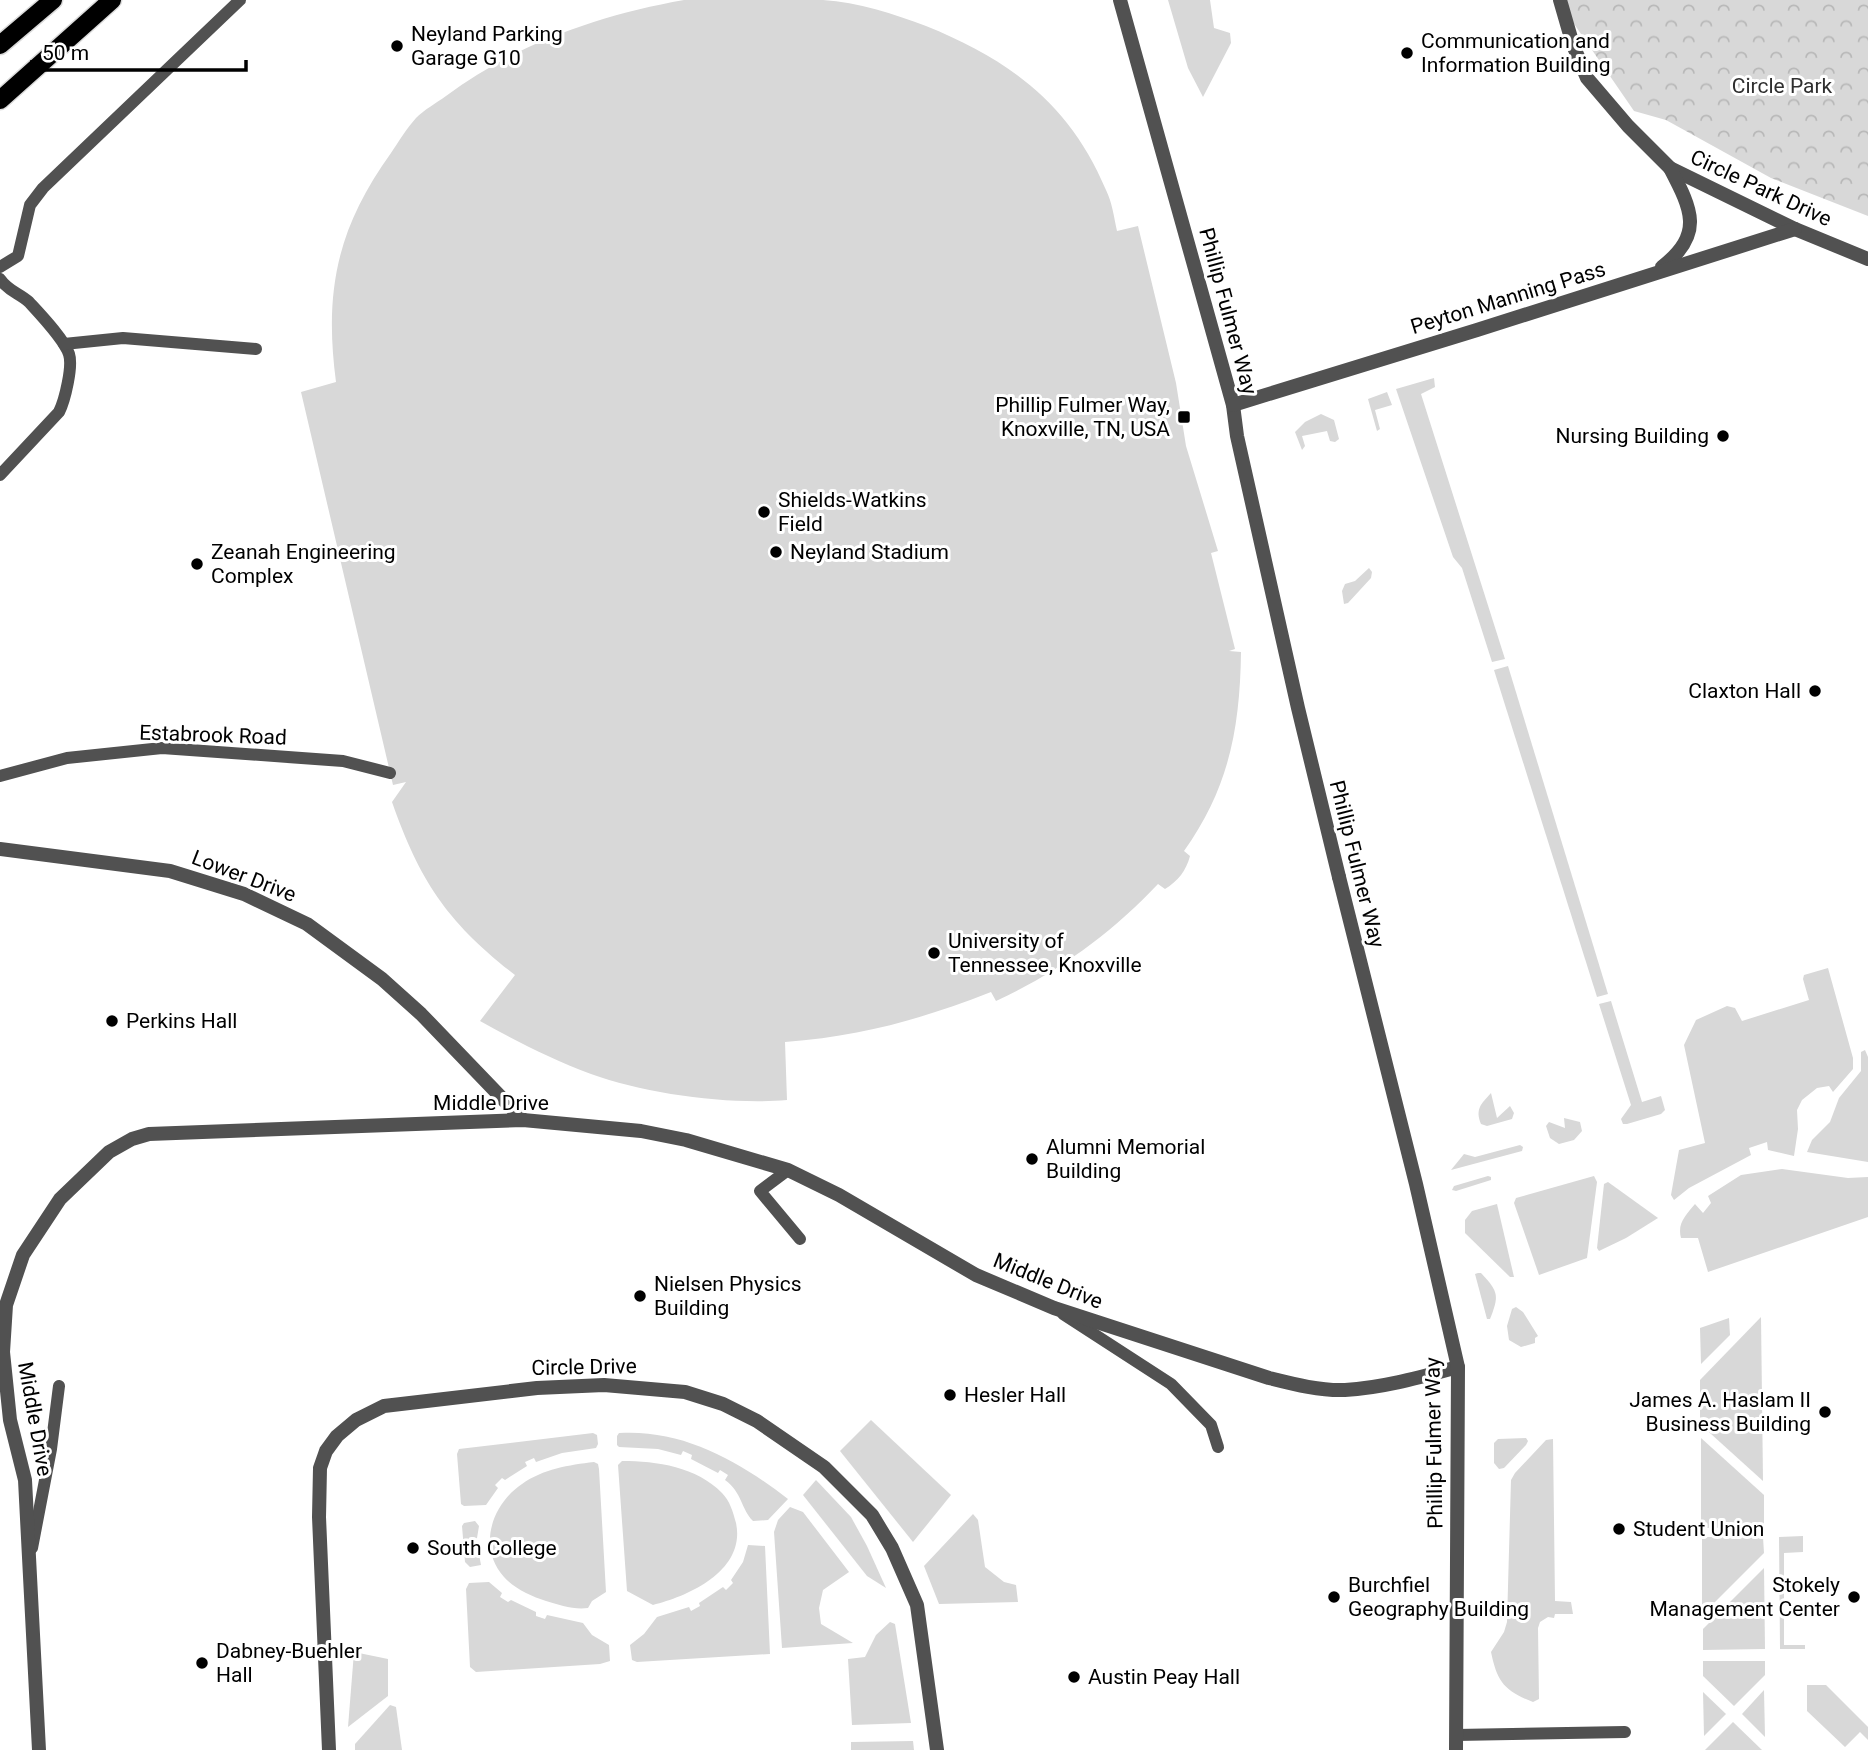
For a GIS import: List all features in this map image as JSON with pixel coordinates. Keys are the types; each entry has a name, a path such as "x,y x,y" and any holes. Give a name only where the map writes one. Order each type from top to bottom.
{"main road":[{"path":"0,45 52,0"},
{"path":"0,100 112,0"}],"street":[{"name":"Phillip Fulmer Way","path":"1120,0 1233,405 1237,436 1292,681 1416,1184 1458,1367 1456,1743"},
{"name":"Circle Park Drive","path":"1560,0 1573,45 1587,78 1628,127 1670,168 1795,229 1868,259"},
{"path":"1653,273 1679,254 1687,240 1690,222 1688,201 1670,168"},
{"name":"Peyton Manning Pass","path":"1233,405 1478,331 1795,229"},
{"name":"Lower Drive","path":"0,849 170,871 244,894 307,925 382,979 421,1014 523,1120"},
{"name":"Middle Drive","path":"39,1750 25,1480 10,1420 3,1352 6,1306 23,1255 60,1199 109,1152 132,1139 149,1135 523,1120 641,1131 686,1140 788,1170 839,1195 976,1275 1054,1308 1188,1353 1297,1384 1345,1390 1410,1380 1458,1367"},
{"name":"Circle Drive","path":"329,1750 319,1517 320,1468 326,1451 337,1436 356,1420 384,1406 537,1388 604,1385 685,1392 723,1404 757,1421 824,1467 872,1515 892,1548 917,1605 937,1750"}],"lane":[{"path":"0,267 18,256 30,205 43,188 240,0"},
{"path":"0,279 6,288 27,300 64,344 70,356 65,400 60,412 0,475"},
{"path":"64,344 123,338 256,349"},
{"name":"Estabrook Road","path":"0,776 67,758 162,748 343,761 390,773"},
{"path":"788,1170 760,1191 800,1239"},
{"path":"1054,1308 1171,1384 1211,1426 1218,1447"},
{"path":"29,1562 51,1450 59,1386"},
{"path":"1456,1743 1625,1732"}],"green space":[{"name":"Neyland Stadium","path":"684,0 823,0 889,13 926,26 984,54 1034,88 1055,109 1091,160 1110,200 1117,231 1138,226 1176,383 1186,446 1218,551 1211,553 1235,649 1229,651 1241,652 1238,706 1229,756 1212,804 1184,851 1190,856 1178,879 1165,889 1158,884 1122,919 1083,950 1041,978 996,1001 991,992 890,1025 840,1036 785,1042 787,1100 714,1099 662,1092 613,1081 563,1063 480,1021 515,975 471,937 439,899 414,855 392,802 406,782 393,785 301,392 336,382 332,318 334,289 347,234 373,181 416,118 501,61 559,34 621,14"},
{"path":"1168,0 1210,0 1214,28 1230,33 1231,43 1203,97 1188,68"},
{"name":"Circle Park","path":"1567,0 1868,0 1868,216 1771,178 1666,120 1634,111 1570,18"},
{"path":"1434,378 1435,387 1421,394 1505,659 1492,662 1462,568 1453,557 1396,389"},
{"path":"1387,392 1392,405 1375,410 1380,429 1377,431 1368,399"},
{"path":"1321,414 1334,420 1339,439 1330,441 1327,431 1302,436 1305,446 1302,450 1295,432 1305,422"},
{"path":"1369,568 1372,572 1371,578 1344,604 1342,591 1345,584 1355,581"},
{"path":"1508,666 1608,994 1597,997 1494,670"},
{"path":"1828,968 1853,1058 1853,1069 1833,1092 1829,1086 1817,1088 1802,1100 1797,1110 1798,1129 1794,1156 1768,1150 1767,1142 1749,1148 1751,1155 1689,1188 1674,1200 1671,1195 1679,1150 1705,1143 1684,1045 1696,1020 1727,1006 1735,1008 1742,1021 1809,1000 1804,975"},
{"path":"1611,1001 1642,1102 1661,1096 1665,1110 1661,1114 1627,1124 1623,1124 1621,1119 1631,1105 1599,1004"},
{"path":"1865,1050 1868,1057 1868,1162 1807,1152 1812,1140 1830,1122 1839,1098 1861,1071 1861,1052"},
{"path":"1491,1093 1497,1118 1510,1106 1514,1113 1512,1119 1487,1126 1481,1124 1480,1107"},
{"path":"1564,1118 1580,1122 1582,1131 1574,1140 1559,1144 1550,1138 1546,1126 1549,1122 1565,1128"},
{"path":"1520,1145 1523,1147 1522,1151 1451,1170 1464,1154 1475,1157"},
{"path":"1782,1169 1848,1178 1868,1177 1868,1217 1708,1272 1698,1238 1681,1238 1680,1228 1686,1216 1695,1204 1703,1213 1711,1203 1708,1196 1741,1175"},
{"path":"1488,1176 1491,1180 1452,1190 1454,1186"},
{"path":"1594,1176 1597,1182 1587,1258 1539,1275 1514,1203 1516,1198"},
{"path":"1608,1182 1658,1218 1599,1251 1597,1248 1604,1184"},
{"path":"1497,1204 1514,1277 1510,1277 1465,1233 1465,1220 1472,1211"},
{"path":"1481,1273 1496,1294 1490,1319 1487,1319 1475,1274"},
{"path":"1516,1307 1523,1312 1538,1336 1535,1343 1521,1347 1509,1340 1507,1326 1512,1309"},
{"path":"1761,1317 1763,1481 1700,1424 1700,1380"},
{"path":"1729,1318 1730,1335 1701,1364 1700,1328"},
{"path":"871,1420 951,1495 913,1542 840,1451"},
{"path":"593,1433 597,1435 596,1448 562,1453 536,1462 534,1458 525,1462 527,1466 505,1480 502,1478 495,1485 498,1488 486,1505 461,1504 457,1454 459,1449"},
{"path":"619,1433 666,1436 709,1450 750,1472 788,1499 768,1520 753,1521 735,1490 725,1480 728,1475 720,1470 718,1473 691,1459 692,1455 683,1451 681,1455 658,1449 619,1447"},
{"path":"1526,1438 1526,1445 1504,1468 1499,1469 1494,1463 1494,1443 1498,1439"},
{"path":"1701,1438 1764,1495 1764,1527 1701,1528"},
{"path":"1553,1439 1555,1601 1571,1602 1573,1614 1555,1614 1554,1618 1548,1617 1540,1622 1539,1699 1533,1702 1515,1694 1503,1684 1491,1652 1507,1622 1511,1480 1546,1440"},
{"path":"622,1461 649,1462 689,1471 712,1484 725,1496 735,1519 737,1540 724,1567 712,1578 683,1595 653,1605 627,1591 618,1465"},
{"path":"594,1462 599,1469 606,1592 592,1601 588,1608 572,1608 524,1592 504,1577 491,1553 490,1540 496,1514 512,1493 530,1479 556,1469"},
{"path":"816,1480 851,1517 886,1588 867,1576 803,1495"},
{"path":"790,1507 803,1512 849,1572 823,1590 819,1608 821,1624 853,1643 782,1648 774,1532 778,1520"},
{"path":"973,1514 978,1520 985,1567 1004,1582 1016,1585 1018,1602 939,1604 924,1566"},
{"path":"475,1521 479,1526 477,1538 473,1539 474,1548 478,1549 481,1565 470,1567 465,1562 462,1526"},
{"path":"1803,1536 1803,1552 1784,1553 1784,1645 1805,1645 1805,1649 1780,1649 1779,1537"},
{"path":"1702,1537 1763,1537 1764,1553 1702,1615"},
{"path":"748,1545 765,1546 770,1654 637,1662 632,1660 630,1645 644,1634 657,1617 689,1607 691,1611 723,1587 726,1590 733,1583 731,1580 743,1562"},
{"path":"1764,1568 1765,1649 1703,1650 1703,1629"},
{"path":"489,1582 502,1593 500,1597 536,1612 536,1616 545,1619 547,1615 583,1623 592,1635 609,1645 610,1661 600,1664 476,1672 470,1667 466,1589 469,1583"},
{"path":"890,1622 895,1624 911,1723 852,1725 848,1659 865,1657 876,1635"},
{"path":"354,1652 388,1659 388,1696 348,1727"},
{"path":"1703,1661 1765,1661 1765,1675 1734,1706 1703,1676"},
{"path":"1807,1685 1826,1685 1868,1727 1868,1740 1860,1732 1845,1747 1807,1711"},
{"path":"1764,1690 1765,1737 1742,1714"},
{"path":"1703,1692 1726,1714 1704,1736"},
{"path":"390,1705 396,1707 402,1750 355,1750 355,1744"},
{"path":"1733,1722 1762,1750 1705,1750"},
{"path":"913,1741 914,1750 851,1750 851,1742"}],"place":[{"name":"Neyland Parking Garage G10","path":"397,46"},
{"name":"Communication and Information Building","path":"1407,53"},
{"name":"Phillip Fulmer Way, Knoxville, TN, USA","path":"1184,417"},
{"name":"Nursing Building","path":"1723,436"},
{"name":"Shields-Watkins Field","path":"764,512"},
{"name":"Neyland Stadium","path":"776,552"},
{"name":"Zeanah Engineering Complex","path":"197,564"},
{"name":"Claxton Hall","path":"1815,691"},
{"name":"University of Tennessee, Knoxville","path":"934,953"},
{"name":"Perkins Hall","path":"112,1021"},
{"name":"Alumni Memorial Building","path":"1032,1159"},
{"name":"Nielsen Physics Building","path":"640,1296"},
{"name":"Hesler Hall","path":"950,1395"},
{"name":"James A. Haslam II Business Building","path":"1825,1412"},
{"name":"Student Union","path":"1619,1529"},
{"name":"South College","path":"413,1548"},
{"name":"Burchfiel Geography Building","path":"1334,1597"},
{"name":"Stokely Management Center","path":"1854,1597"},
{"name":"Dabney-Buehler Hall","path":"202,1663"},
{"name":"Austin Peay Hall","path":"1074,1677"}]}
